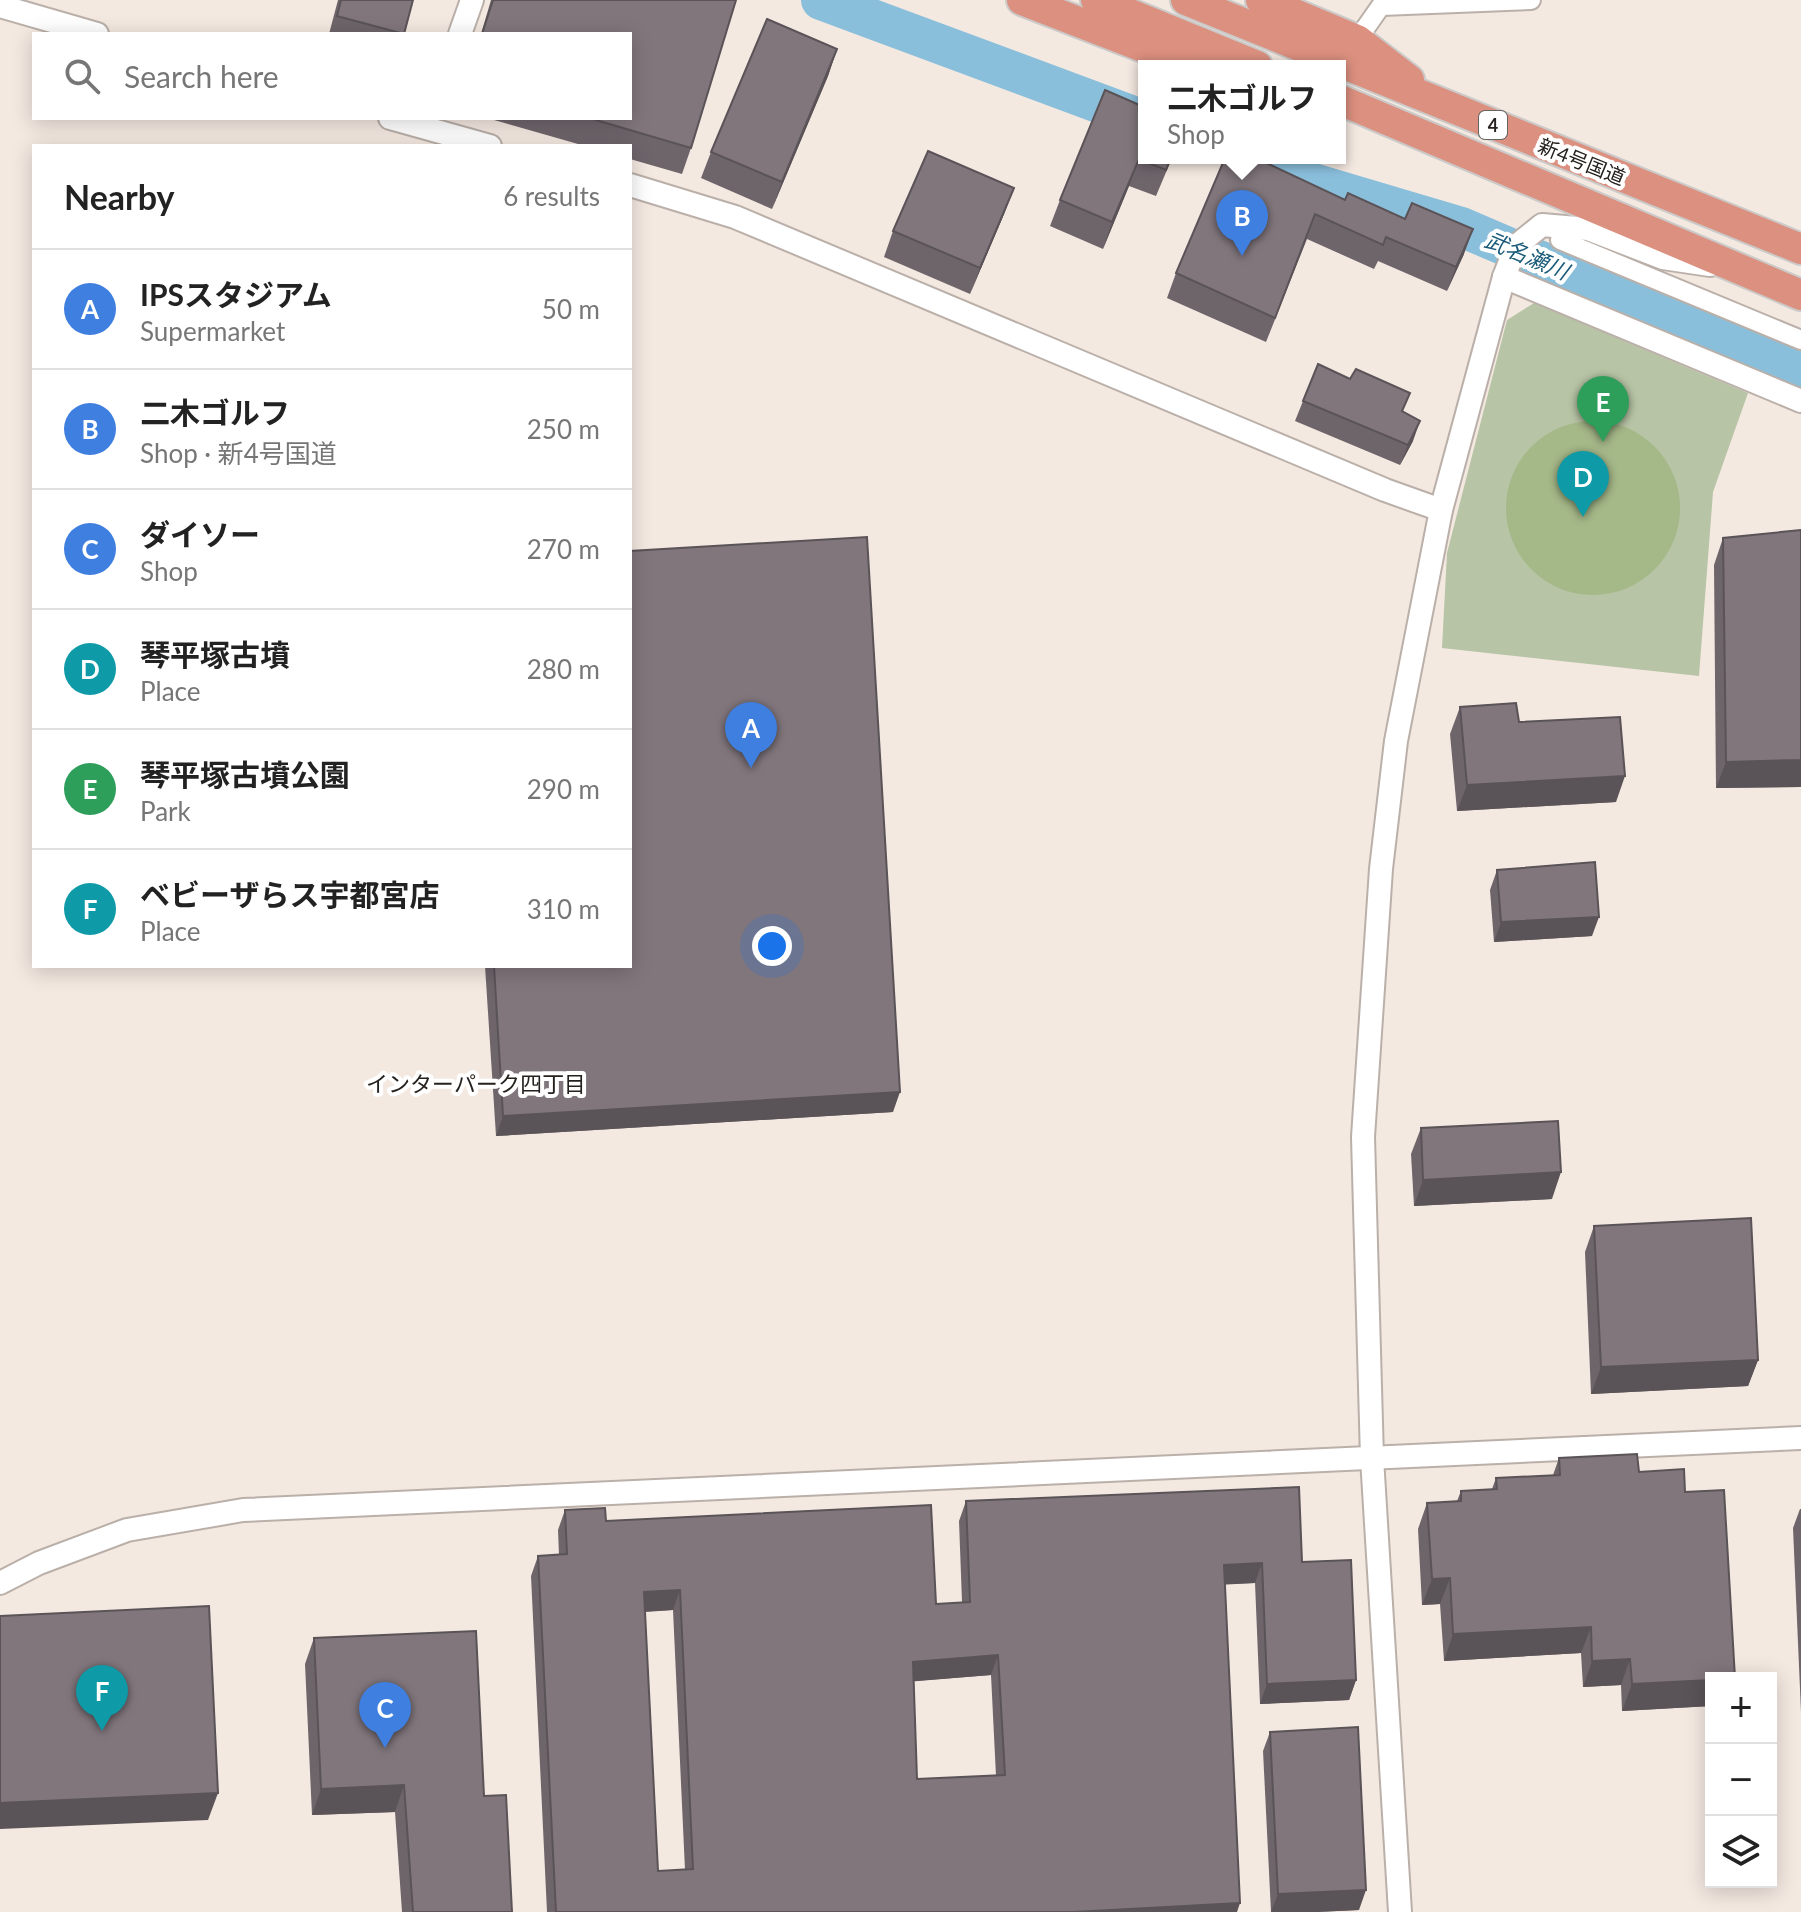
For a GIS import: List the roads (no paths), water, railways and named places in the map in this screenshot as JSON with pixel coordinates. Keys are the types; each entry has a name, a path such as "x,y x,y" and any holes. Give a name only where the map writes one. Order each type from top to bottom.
{"highway":[{"path":"1022,0 1177,60"},
{"path":"1096,0 1242,60"},
{"name":"新4号国道","path":"1186,0 1332,60"},
{"path":"1261,0 1357,40 1439,104"},
{"name":"新4号国道","path":"1346,66 1801,249"},
{"name":"新4号国道","path":"1346,102 1801,295"},
{"path":"1346,113 1424,134"}],"street":[{"path":"461,32 472,0"},
{"path":"1357,40 1383,3 1531,0"},
{"path":"0,6 90,32"},
{"path":"404,120 431,124 485,144"},
{"path":"632,186 735,217 1370,484 1441,510"},
{"path":"1400,1912 1372,1458 1363,1137 1375,946 1396,741 1441,510 1504,277 1516,246 1542,225 1588,229 1663,258 1735,268"},
{"path":"1560,240 1801,340"},
{"path":"1504,277 1801,401"},
{"path":"0,1583 39,1563 127,1530 243,1510 1801,1438"}],"waterway":[{"name":"武名瀬川","path":"821,0 1138,118"},
{"name":"武名瀬川","path":"1261,164 1306,181 1461,227 1801,372"}],"place":[{"name":"二木ゴルフ","path":"1242,256"},
{"name":"琴平塚古墳公園","path":"1603,442"},
{"name":"琴平塚古墳","path":"1583,517"},
{"name":"IPSスタジアム","path":"751,768"},
{"name":"ベビーザらス宇都宮店","path":"102,1731"},
{"name":"ダイソー","path":"385,1748"}],"district":[{"name":"インターパーク四丁目","path":"476,1083"}]}
